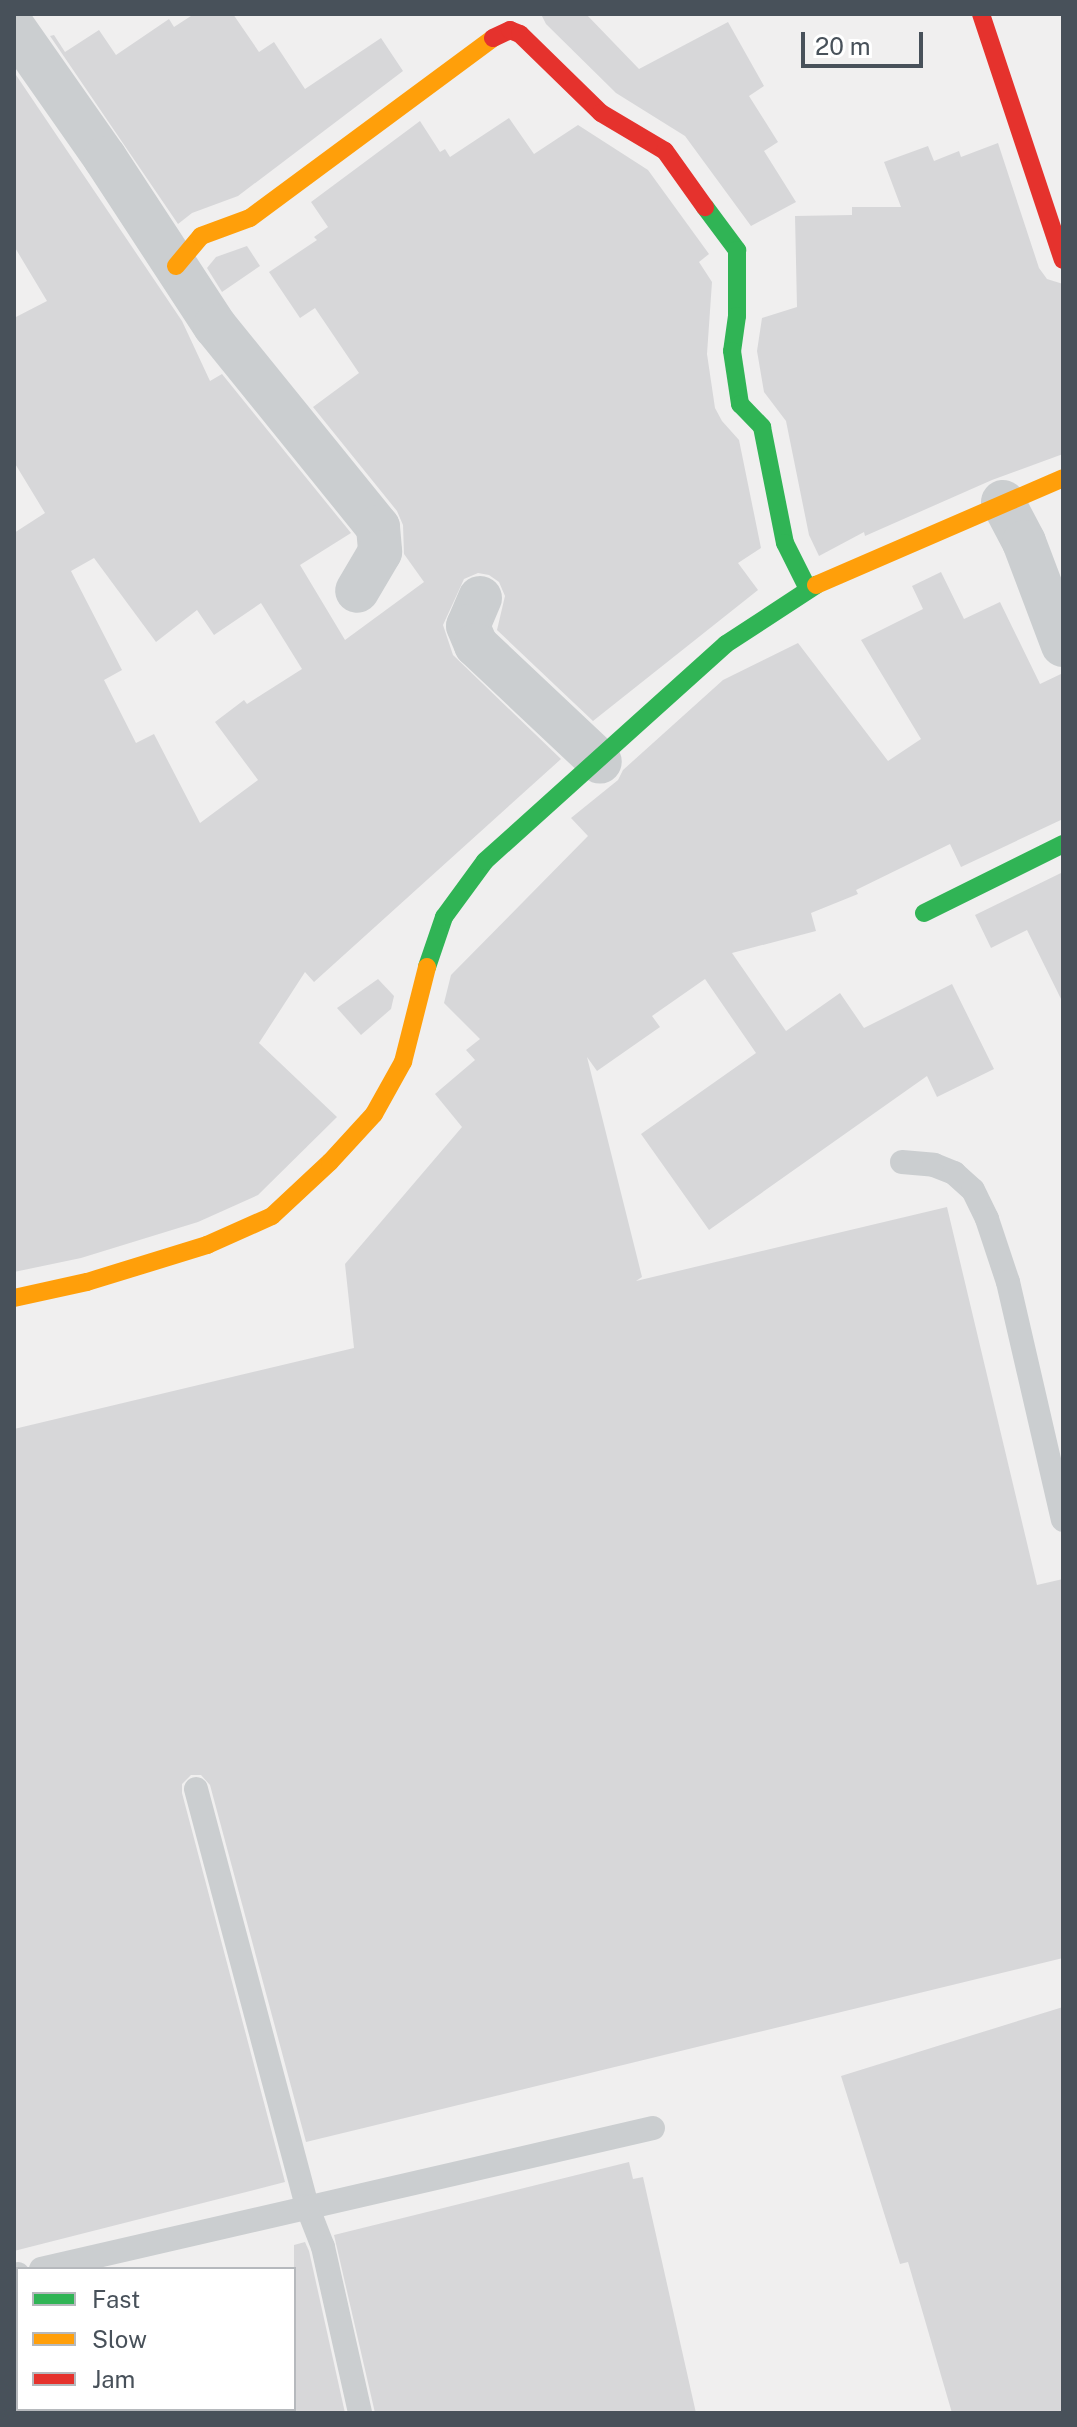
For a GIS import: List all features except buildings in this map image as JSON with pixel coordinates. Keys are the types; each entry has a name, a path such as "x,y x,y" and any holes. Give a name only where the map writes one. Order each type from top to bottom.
{"street":[{"path":"981,14 1063,260"},
{"path":"14,28 215,326 378,527 382,541 380,552 357,591"},
{"path":"176,266 201,236 250,218 497,35 510,30 520,34 601,113 665,151 737,250 737,316 732,351 740,404 762,427 773,470 785,543 808,589"},
{"path":"14,1298 87,1282 192,1250 272,1216 330,1162 374,1114 403,1062 430,955 444,917 464,887 495,852 600,762 726,644 808,589 1013,519 1063,478"},
{"path":"1013,519 1063,645"},
{"path":"480,598 470,613 468,626 476,645 600,762"},
{"path":"924,913 1063,844"}],"lane":[{"path":"902,1162 934,1165 954,1173 973,1190 987,1219 1008,1282 1063,1520"},
{"path":"196,1789 307,2206 323,2247 360,2413"},
{"path":"49,2267 653,2128"}],"traffic: fast":[{"path":"705,207 737,250 737,316 732,351 740,404 762,427 785,543 808,589"},
{"path":"427,967 444,917 485,861 726,644 816,585"},
{"path":"924,913 1063,844"}],"traffic: slow":[{"path":"176,266 201,236 250,218 493,38"},
{"path":"816,585 1063,478"},
{"path":"14,1298 87,1282 207,1245 272,1216 330,1162 374,1114 403,1062 427,967"}],"traffic: jam":[{"path":"981,14 1063,260"},
{"path":"493,38 510,30 520,34 601,113 665,151 705,207"}]}
